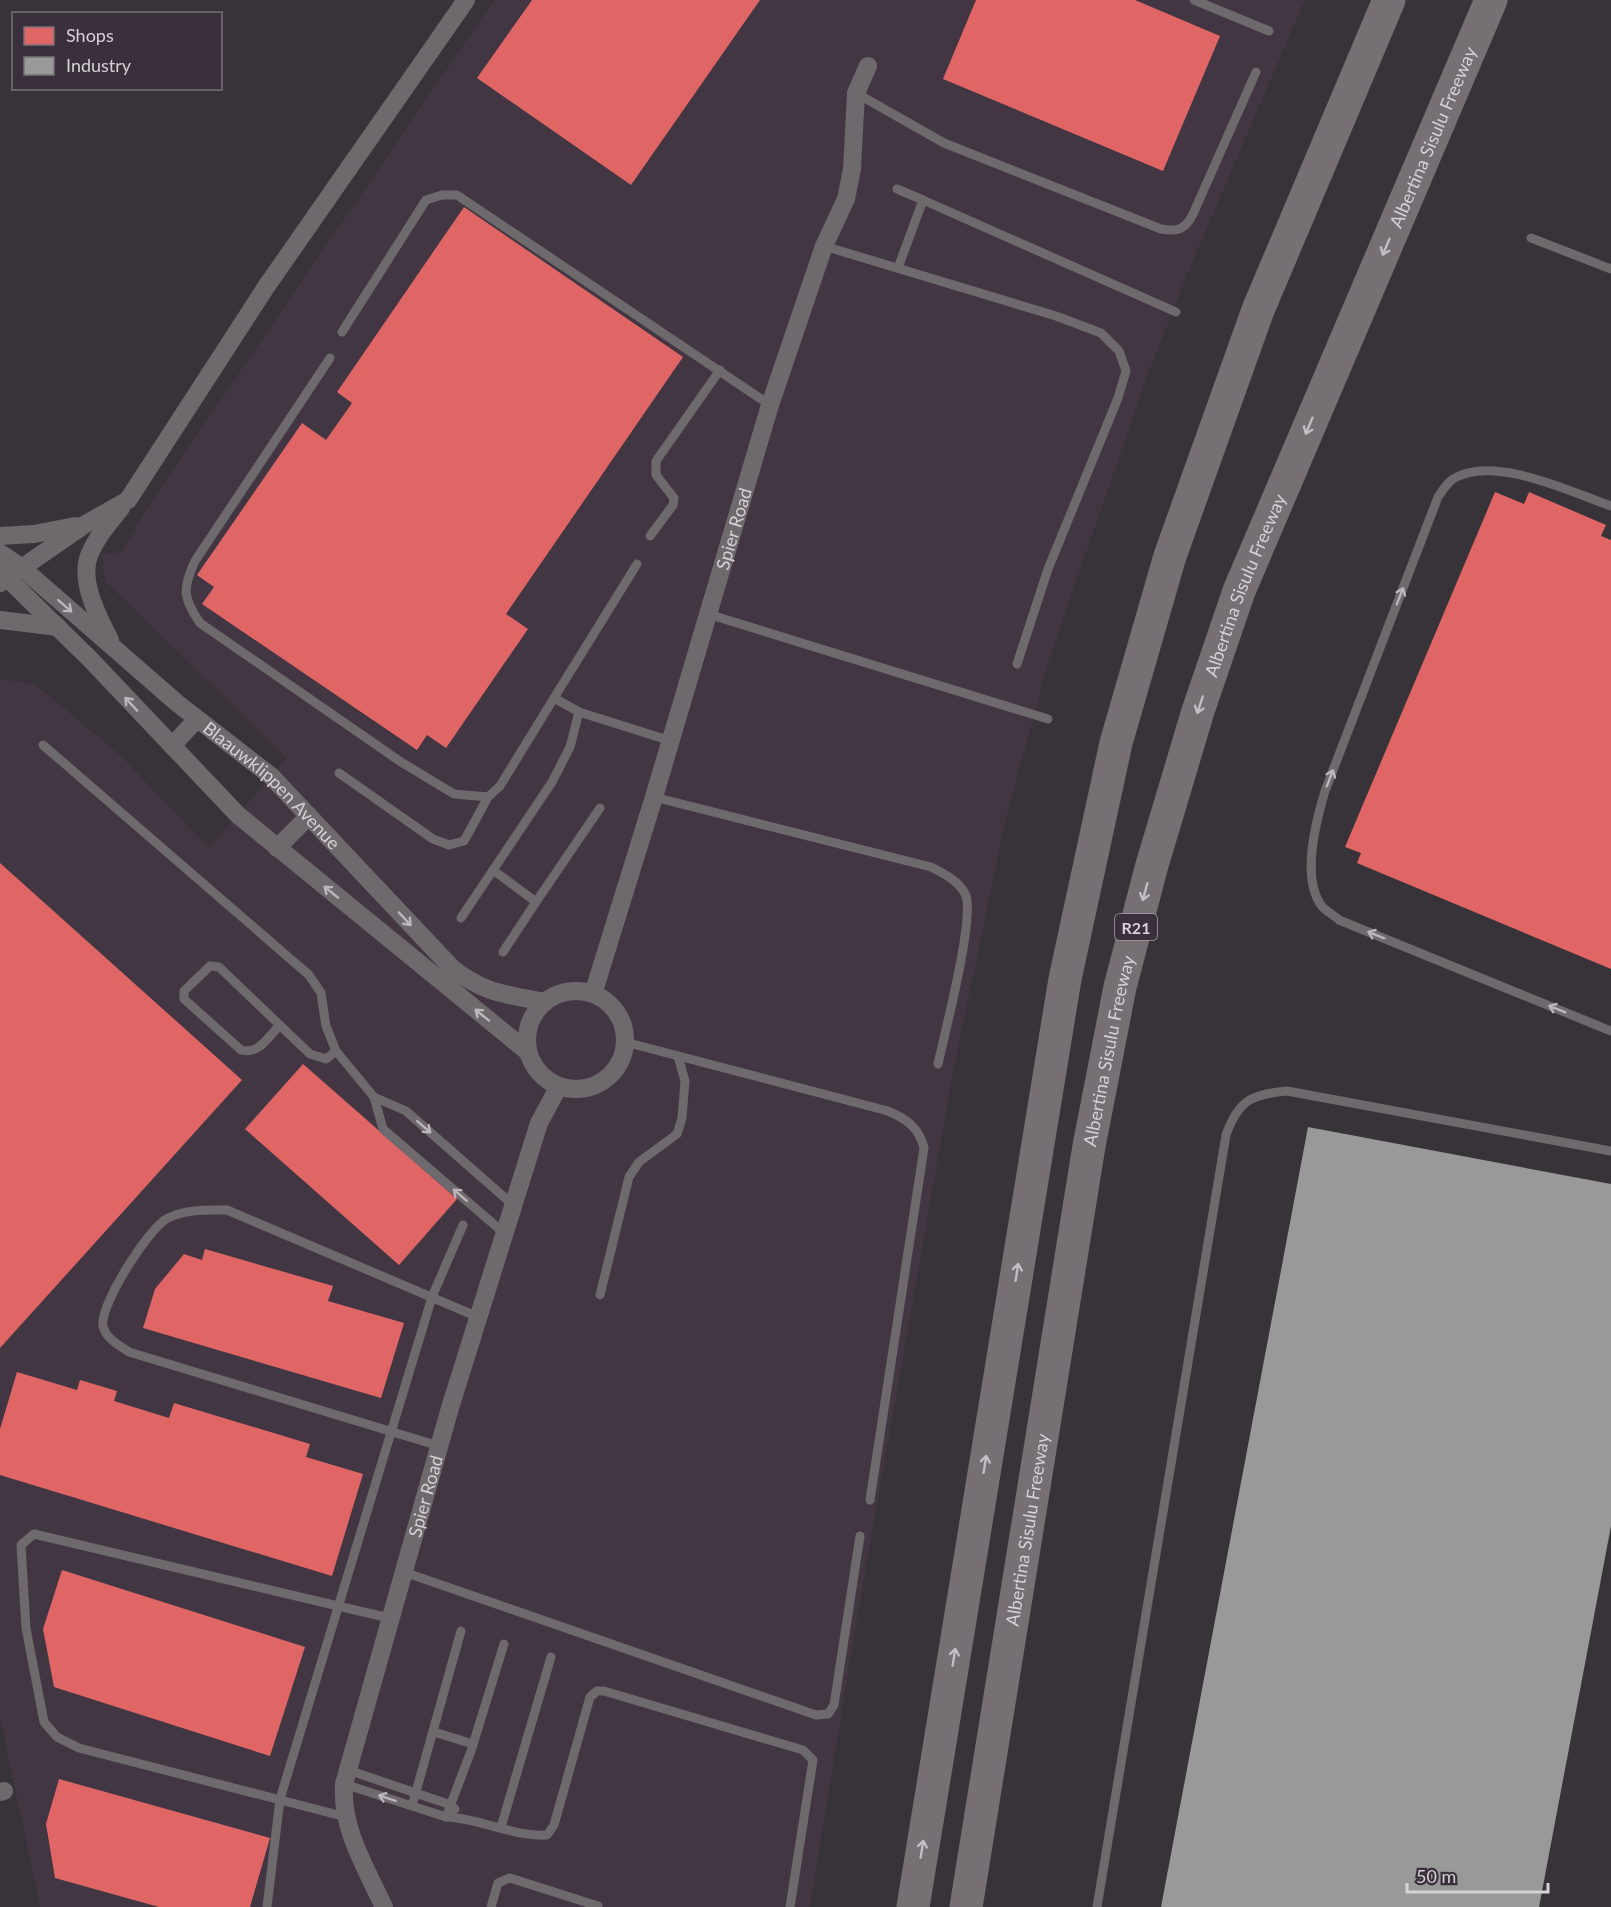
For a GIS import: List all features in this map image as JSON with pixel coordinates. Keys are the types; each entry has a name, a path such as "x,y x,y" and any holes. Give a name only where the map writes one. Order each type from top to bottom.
{"highway":[{"path":"913,1907 1065,979 1116,743 1170,556 1258,310 1389,0"},
{"name":"Albertina Sisulu Freeway","path":"966,1907 1089,1146 1120,987 1152,865 1197,711 1239,591 1491,0"}],"street":[{"path":"114,648 90,593 87,573 89,553 128,500 266,288 466,0"},
{"name":"Spier Road","path":"593,994 671,741 770,405 824,246 846,199 852,169 856,93 868,66"},
{"path":"128,500 2,577 58,627 238,815 528,1052"},
{"path":"0,536 34,534 84,525"},
{"name":"Blaauwklippen Avenue","path":"0,553 21,567 197,718 271,776 461,975 491,992 544,1002"},
{"path":"0,620 58,627"},
{"path":"172,746 197,718"},
{"path":"278,848 309,816"},
{"path":"568,992 593,994 606,1002 616,1013 623,1027 625,1042 622,1057 603,1081 581,1088 559,1086 545,1078 534,1066 528,1052 529,1025 544,1002 568,992"},
{"name":"Spier Road","path":"384,1907 353,1842 343,1801 346,1777 389,1618 478,1317 539,1124 559,1086"}],"lane":[{"path":"1194,0 1269,31"},
{"path":"856,93 944,143 1161,229 1179,230 1185,228 1193,214 1256,72"},
{"path":"897,189 1176,312"},
{"path":"342,332 426,200 442,195 457,195 720,369 770,405"},
{"path":"898,268 923,200"},
{"path":"1531,238 1611,269"},
{"path":"824,246 1056,316 1101,333 1119,351 1126,371 1048,569 1017,664"},
{"path":"330,358 195,561 185,582 187,604 200,623 401,762 454,794 488,797"},
{"path":"650,536 673,505 674,498 656,475 656,461 720,369"},
{"path":"1611,506 1520,474 1491,471 1470,473 1452,479 1437,497 1325,791 1315,824 1312,852 1313,885 1321,905 1339,920 1611,1031"},
{"path":"339,772 433,839 449,845 464,842 488,797 500,786 637,564"},
{"path":"708,614 1048,719"},
{"path":"554,698 579,712 671,741"},
{"path":"461,918 552,782 570,747 579,712"},
{"path":"43,745 309,975 321,993 326,1026 336,1051 374,1097 382,1129 504,1233"},
{"path":"654,797 931,867 957,883 966,895 966,929 938,1065"},
{"path":"503,952 600,808"},
{"path":"493,870 536,902"},
{"path":"280,1025 257,1050 250,1052 241,1050 192,1009 184,999 184,991 210,966 219,968 319,1059 326,1059 336,1051"},
{"path":"625,1042 888,1111 913,1125 921,1135 924,1148 870,1500"},
{"path":"600,1295 629,1177 639,1162 677,1134 682,1118 685,1081 678,1056"},
{"path":"1097,1907 1226,1135 1241,1105 1267,1093 1287,1091 1611,1151"},
{"path":"374,1097 406,1111 513,1205"},
{"path":"439,1446 129,1352 108,1337 103,1326 105,1308 144,1241 166,1218 197,1209 227,1210 478,1317"},
{"path":"267,1907 280,1799 432,1297 463,1225"},
{"path":"346,1816 79,1748 57,1737 44,1722 26,1628 21,1545 34,1534 389,1618"},
{"path":"404,1572 816,1716 828,1714 834,1705 860,1536"},
{"path":"412,1806 461,1631"},
{"path":"447,1817 473,1744 504,1644"},
{"path":"501,1827 551,1658"},
{"path":"346,1777 412,1806 447,1817 463,1818 539,1836 547,1835 551,1831 590,1697 597,1691 604,1691 803,1750 810,1755 813,1760 790,1907"},
{"path":"434,1732 473,1744"},
{"path":"346,1777 416,1793 451,1805 463,1818"},
{"path":"491,1907 498,1883 510,1878 598,1906"}],"shaded area":[{"path":"494,0 1305,0 1191,265 1148,374 1048,663 1004,826 952,1078 854,1636 810,1907 40,1907 0,1717 0,679 35,684 121,756 209,848 287,758 105,581 102,554 122,552 143,515 192,442"}],"building: Shops":[{"path":"532,0 760,0 631,185 477,78"},
{"path":"976,0 1135,0 1220,36 1163,171 943,79"},
{"path":"464,207 683,357 506,614 528,629 446,748 427,735 417,750 202,604 214,587 197,575 302,423 326,440 352,403 337,392"},
{"path":"1495,492 1524,504 1529,492 1606,525 1601,536 1611,540 1611,969 1357,863 1361,853 1345,847"},
{"path":"0,863 242,1080 0,1348"},
{"path":"303,1064 457,1199 399,1265 245,1129"},
{"path":"205,1249 333,1286 328,1301 404,1323 381,1398 143,1328 155,1289 184,1254 202,1260"},
{"path":"17,1372 77,1390 80,1380 117,1391 114,1401 169,1418 174,1403 310,1444 306,1457 363,1474 332,1576 0,1475 0,1429"},
{"path":"62,1570 305,1647 270,1756 54,1687 43,1629"},
{"path":"59,1779 270,1838 250,1907 159,1907 55,1878 46,1824"}],"building: Industry":[{"path":"1308,1127 1611,1184 1611,1526 1539,1907 1161,1907"}]}
